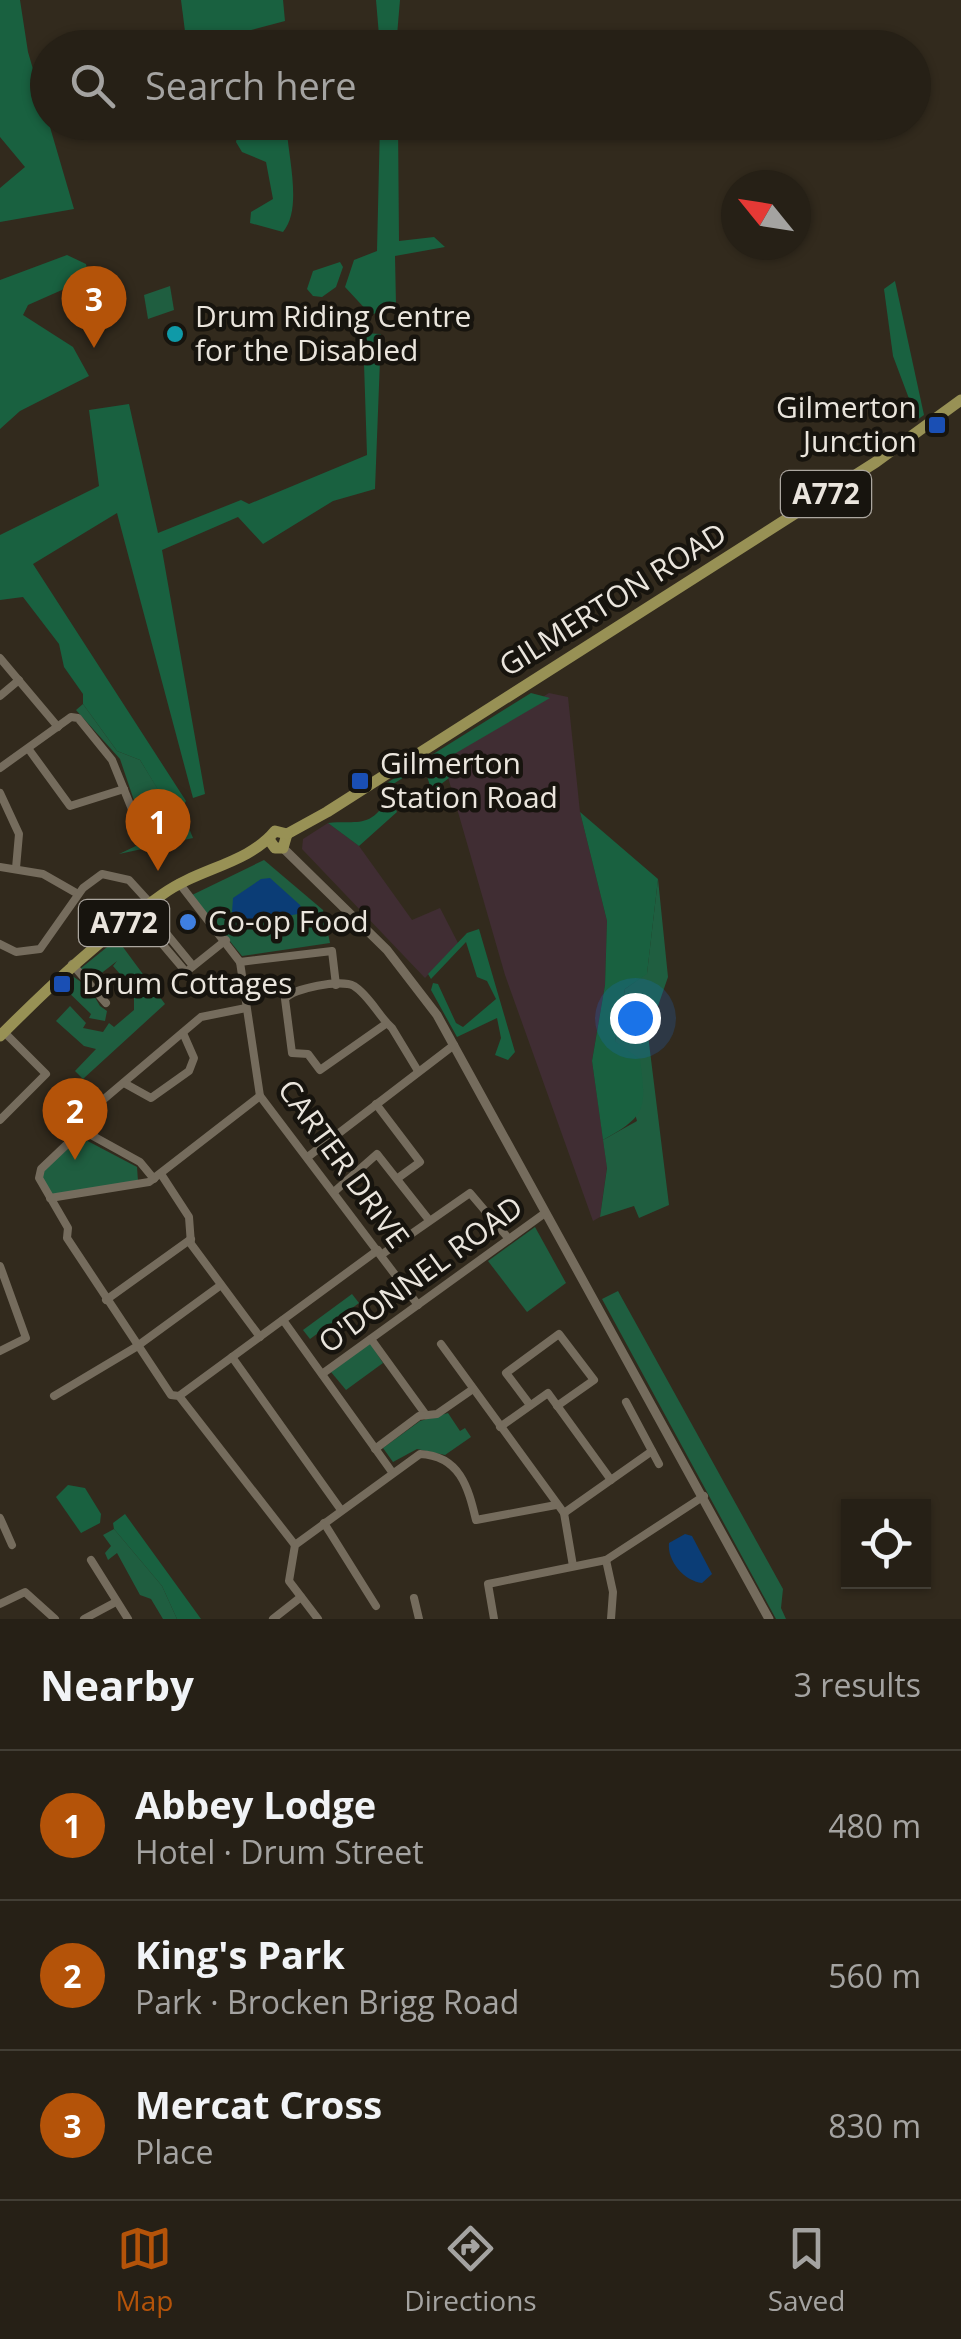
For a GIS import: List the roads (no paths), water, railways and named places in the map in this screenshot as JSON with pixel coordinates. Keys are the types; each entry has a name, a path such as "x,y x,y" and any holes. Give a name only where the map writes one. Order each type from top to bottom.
{"main road":[{"name":"GILMERTON ROAD","path":"286,834 860,472 961,400"},
{"name":"A772","path":"2,1034 72,964 150,903 179,883 270,841 276,831 286,834"},
{"path":"270,841 274,848 283,848 286,834"}],"street":[{"path":"0,658 58,727"},
{"path":"0,696 19,680"},
{"path":"0,768 75,718 112,760 144,839 154,835"},
{"path":"30,751 73,807 124,789"},
{"path":"0,794 19,834 16,868"},
{"path":"283,848 387,950 420,989 769,1619"},
{"path":"0,867 43,874 78,894"},
{"path":"0,958 3,946 24,953 46,944 78,894 94,878 118,874 135,884 150,903"},
{"name":"CARTER DRIVE","path":"179,883 240,962 260,1096 418,1304"},
{"path":"194,966 166,933 158,939 186,972 194,966 226,940"},
{"path":"240,962 332,952 336,985"},
{"path":"72,964 106,1003"},
{"path":"387,1022 324,1070 308,1054 292,1053 287,994 336,985 356,987 387,1022 418,1070"},
{"path":"246,1008 201,1016 97,1106 82,1130 40,1169 39,1178 68,1228 67,1238 136,1348 171,1395 179,1396 470,1193 509,1239"},
{"path":"124,1083 151,1098 190,1071 194,1058 182,1032"},
{"path":"0,1120 46,1074 2,1034"},
{"path":"309,1156 454,1046"},
{"path":"50,1198 158,1177 260,1096"},
{"path":"376,1104 420,1162 398,1178"},
{"path":"82,1130 140,1162 158,1177 189,1217 191,1240 260,1337"},
{"path":"335,1192 377,1154 429,1220"},
{"name":"O'DONNEL ROAD","path":"322,1374 546,1212"},
{"path":"106,1300 191,1240"},
{"path":"0,1266 4,1288 26,1338 0,1351"},
{"path":"54,1396 136,1348 221,1285"},
{"path":"283,1320 392,1472"},
{"path":"530,1406 506,1373 559,1334 594,1380 557,1406"},
{"path":"371,1339 426,1415"},
{"path":"441,1344 564,1513 573,1566"},
{"path":"232,1358 341,1510"},
{"path":"375,1448 473,1389"},
{"path":"500,1428 548,1393 611,1480"},
{"path":"179,1396 295,1545"},
{"path":"626,1402 659,1464"},
{"path":"564,1513 652,1451"},
{"path":"318,1619 289,1581 295,1545 420,1454 443,1458 464,1478 476,1520 556,1505"},
{"path":"494,1619 488,1584 606,1560 704,1496"},
{"path":"0,1518 12,1545"},
{"path":"324,1523 376,1606"},
{"path":"90,1560 114,1603 128,1619"},
{"path":"606,1560 613,1592 609,1599 611,1619"},
{"path":"0,1604 25,1592 55,1619"},
{"path":"273,1619 301,1597"},
{"path":"414,1598 419,1619"},
{"path":"84,1619 114,1603"}],"water":[{"path":"270,878 300,905 303,913 255,922 232,913 233,898 261,879"},
{"path":"685,1534 692,1536 712,1574 702,1583 683,1574 671,1557 669,1543"}],"place":[{"name":"Drum Riding Centre for the Disabled","path":"175,334"},
{"name":"Mercat Cross","path":"94,348"},
{"name":"Gilmerton Junction","path":"937,425"},
{"name":"Gilmerton Station Road","path":"360,781"},
{"name":"Abbey Lodge","path":"158,871"},
{"name":"Co-op Food","path":"188,922"},
{"name":"Drum Cottages","path":"62,984"},
{"name":"King's Park","path":"75,1160"}]}
